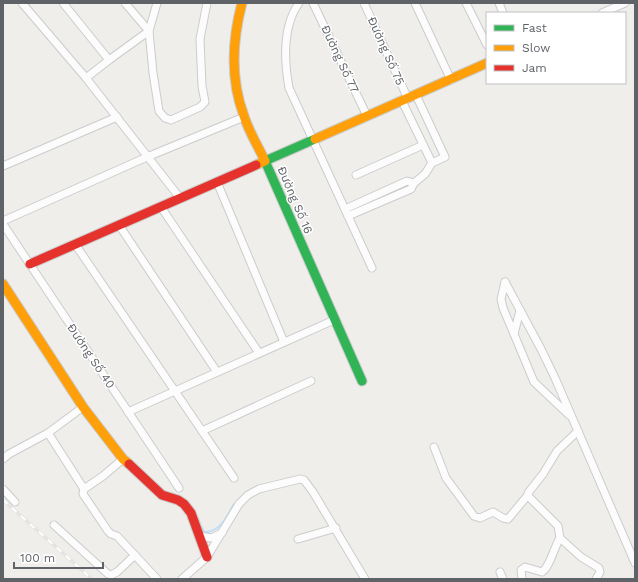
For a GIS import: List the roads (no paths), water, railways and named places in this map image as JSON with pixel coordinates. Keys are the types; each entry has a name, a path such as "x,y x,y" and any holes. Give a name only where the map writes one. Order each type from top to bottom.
{"street":[{"path":"22,3 86,78 180,198"},
{"path":"63,3 109,60"},
{"path":"126,3 149,31"},
{"path":"157,3 149,31 153,73 158,111 165,118 171,120 200,108 205,102 202,86 200,39 208,3"},
{"path":"30,264 265,161 244,117 235,84 234,40 242,3"},
{"path":"299,3 291,17 284,53 285,69 289,88 372,268"},
{"name":"Đường Số 77","path":"313,3 367,116"},
{"name":"Đường Số 75","path":"364,3 409,98"},
{"path":"415,3 452,80"},
{"path":"466,3 486,43"},
{"path":"604,12 624,3"},
{"path":"86,78 149,31"},
{"name":"Đường Số 16","path":"362,381 265,161 452,80 486,63"},
{"path":"346,212 407,181 414,183 425,174 432,163 445,158 409,98"},
{"path":"409,98 423,145 432,163"},
{"path":"3,166 117,117"},
{"path":"3,222 147,157 244,117"},
{"path":"356,175 423,145"},
{"path":"217,182 284,342"},
{"path":"161,207 258,354"},
{"name":"Đường Số 40","path":"3,222 179,488"},
{"path":"119,225 217,372"},
{"path":"75,244 234,478"},
{"path":"572,418 534,382 503,308 501,299 505,282 541,349 578,430 635,563"},
{"path":"3,284 83,407 123,459 162,495 178,500 184,504 191,513 207,557"},
{"path":"514,334 520,310"},
{"path":"128,412 334,320"},
{"path":"202,431 311,381"},
{"path":"3,460 9,454 48,433 83,407"},
{"path":"434,447 446,478 474,516 480,518 493,512 503,518 508,519 528,495 558,451 578,430"},
{"path":"48,433 84,489 83,494 108,531 111,534 118,536 157,579"},
{"path":"3,448 9,454"},
{"path":"84,489 103,476 123,459"},
{"path":"182,579 207,557 239,504 248,495 259,489 300,479 304,480 313,492 336,528 365,579"},
{"path":"3,489 15,502"},
{"path":"528,495 558,526 560,538 581,557 599,568 600,572 596,579"},
{"path":"54,525 110,575 117,572 135,555"},
{"path":"298,539 336,528"},
{"path":"200,536 211,538 222,533"},
{"path":"522,579 522,570 526,567 542,572 546,569 560,538"}],"waterway":[{"path":"197,517 204,532 210,531 219,527 234,504"}],"railway":[{"path":"3,500 92,579"}]}
